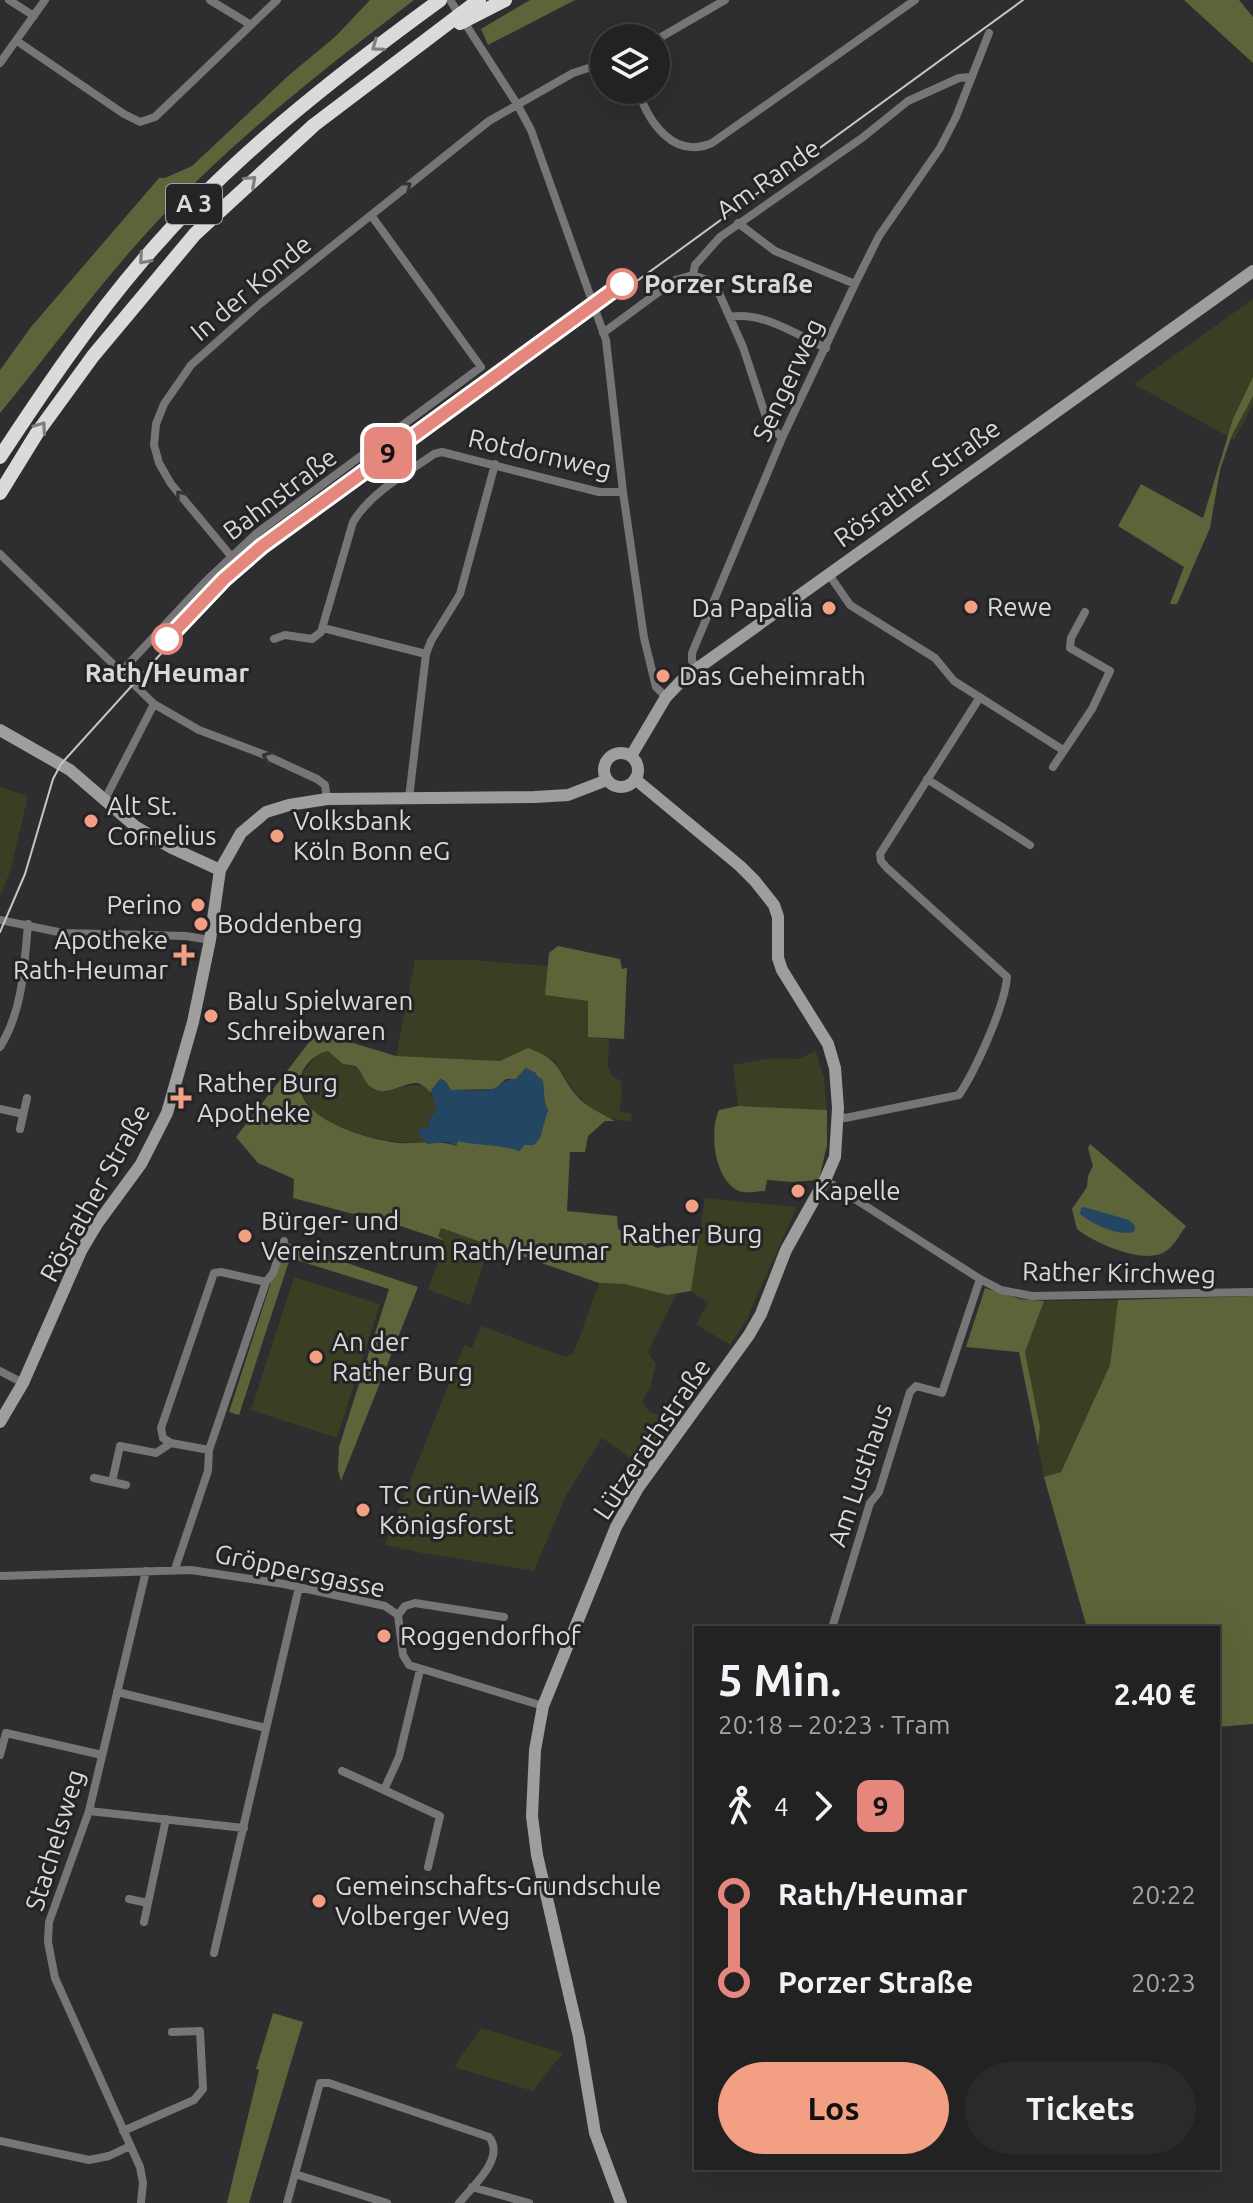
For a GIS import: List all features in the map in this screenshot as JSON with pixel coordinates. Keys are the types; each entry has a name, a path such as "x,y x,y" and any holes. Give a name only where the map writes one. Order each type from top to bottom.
{"highway":[{"name":"A 3","path":"0,457 80,339 179,220 294,111 440,0"},
{"name":"A 3","path":"0,493 37,433 93,356 195,234 314,125 479,0"},
{"path":"420,43 505,0"}],"main road":[{"name":"Rösrather Straße","path":"631,756 666,697 697,668 1253,271"},
{"path":"0,730 70,770 136,827 220,870"},
{"path":"621,753 631,756 638,769 635,779 621,787 607,780 604,765 611,756 621,753"},
{"name":"Lützerathstraße","path":"621,2203 595,2133 579,2037 534,1836 534,1767 543,1706 616,1527 638,1488 761,1314 786,1250 835,1157 839,1117 835,1068 828,1044 793,990 778,958 778,917 774,905 740,866 635,779"},
{"name":"Rösrather Straße","path":"0,1422 23,1383 81,1251 141,1164 162,1125 193,1022 220,870 241,833 258,818 289,805 327,799 557,796 568,795 607,780"}],"street":[{"path":"9,0 34,16"},
{"path":"0,63 45,0"},
{"path":"210,0 251,25"},
{"path":"17,41 140,122 155,117 277,0"},
{"path":"450,0 531,130 603,333 645,642 656,687 666,697"},
{"path":"670,32 725,0"},
{"path":"643,104 657,129 682,145 701,148 915,0"},
{"name":"Sengerweg","path":"697,668 692,661 692,653 782,438 879,236 940,148 989,33"},
{"name":"In der Konde","path":"231,556 171,484 159,463 154,445 156,424 164,404 191,365 489,121 573,73 590,68"},
{"name":"Am Rande","path":"693,275 695,265 705,250 738,223 862,138 908,101 959,78 971,77"},
{"name":"Bahnstraße","path":"120,673 231,556 257,533 481,367 371,215"},
{"path":"738,223 775,251 855,284"},
{"path":"603,333 675,280 693,275 710,281 718,291 743,347 768,423 782,438"},
{"path":"730,317 745,314 759,317 826,348"},
{"name":"Rotdornweg","path":"323,628 353,522 369,501 434,454 442,452 495,464 599,492 623,492"},
{"path":"409,798 426,654 460,594 495,464"},
{"path":"0,554 154,704 199,730 317,779 325,785 327,799"},
{"path":"828,573 850,605 935,658 954,681 1063,750"},
{"path":"1053,767 1092,709 1110,671 1070,648 1071,638 1085,612"},
{"path":"274,639 285,635 312,639 323,628 426,654"},
{"path":"839,1117 959,1095 1003,998 1007,977 881,861 880,854 980,697"},
{"path":"105,799 154,704"},
{"path":"927,779 1030,845"},
{"path":"0,920 63,933 186,936 210,940"},
{"path":"0,1047 14,1019 23,983 28,924"},
{"path":"20,1129 27,1098"},
{"path":"0,1109 23,1114"},
{"name":"Rather Kirchweg","path":"825,1180 1001,1290 1032,1296 1253,1292"},
{"path":"175,1569 208,1471 209,1450 266,1282 273,1273 284,1241"},
{"path":"209,1450 171,1443 163,1438 161,1428 209,1281 214,1273 221,1272 266,1282"},
{"name":"Am Lusthaus","path":"833,1626 870,1503 879,1492 910,1392 916,1386 942,1393 980,1279"},
{"path":"0,1371 23,1383"},
{"path":"112,1482 120,1446 156,1453 171,1443"},
{"path":"94,1478 126,1485"},
{"name":"Gröppersgasse","path":"0,1576 175,1569 299,1587 385,1606 398,1615 403,1655 409,1665 420,1670"},
{"name":"Stachelsweg","path":"141,2203 143,2183 130,2146 55,1978 48,1942 49,1922 89,1811 146,1571"},
{"path":"214,1953 299,1587"},
{"path":"398,1615 405,1606 415,1603 504,1617"},
{"path":"384,1790 399,1757 420,1670 543,1706"},
{"path":"117,1692 266,1728"},
{"path":"0,1755 3,1732 102,1755"},
{"path":"342,1771 440,1816 428,1867"},
{"path":"89,1811 244,1828"},
{"path":"144,1922 166,1819"},
{"path":"129,1899 148,1903"},
{"path":"123,2131 201,2095 200,2031 172,2032"},
{"path":"287,2203 320,2083 329,2083 480,2132 494,2143 494,2158 459,2203"},
{"path":"0,2141 89,2160 109,2156 130,2146"},
{"path":"295,2174 387,2203"},
{"path":"472,2187 529,2203"}],"green space":[{"path":"370,0 414,0 287,100 197,181 124,259 0,413 0,370 31,327 159,178 192,166 288,76 336,36"},
{"path":"530,0 575,0 488,45 481,29"},
{"path":"1184,0 1239,0 1253,17 1253,63"},
{"path":"1253,299 1253,405 1234,440 1134,384"},
{"path":"1253,377 1253,396 1232,435 1220,470 1210,528 1177,604 1170,604 1184,567 1118,526 1141,484 1203,518 1233,419"},
{"path":"0,787 28,796 11,869 0,897"},
{"path":"558,946 620,959 622,969 627,968 624,1039 588,1037 588,1001 545,995 549,953"},
{"path":"415,960 474,960 548,966 546,995 588,1001 588,1037 609,1039 608,1066 611,1075 621,1081 622,1086 620,1111 632,1114 631,1121 617,1120 594,1110 568,1083 554,1060 519,1054 500,1061 396,1056"},
{"path":"317,1032 396,1056 500,1061 528,1048 553,1062 581,1100 615,1121 605,1121 588,1136 585,1152 570,1152 567,1211 617,1216 618,1229 657,1248 699,1239 691,1291 667,1295 625,1284 599,1283 441,1228 438,1236 445,1241 359,1212 357,1215 293,1198 294,1179 258,1163 236,1137","holes":["328,1051 343,1064 356,1066 376,1090 387,1091 417,1083 431,1093 440,1079 451,1090 495,1089 506,1079 516,1079 526,1068 543,1084 548,1110 535,1141 524,1145 519,1151 458,1140 456,1146 387,1141 352,1132 319,1115 307,1104 301,1090 301,1075 308,1063"]},
{"path":"328,1051 348,1066 356,1066 373,1090 413,1086 427,1089 437,1111 422,1135 427,1144 389,1140 347,1130 313,1110 304,1094 301,1075 319,1053"},
{"path":"816,1051 824,1078 827,1110 738,1106 733,1065 770,1058 798,1059"},
{"path":"738,1106 827,1110 827,1145 819,1180 767,1180 765,1191 752,1192 739,1191 731,1185 719,1166 714,1130 719,1110"},
{"path":"1090,1144 1186,1226 1166,1251 1146,1256 1120,1251 1077,1229 1072,1209 1087,1187 1093,1166 1088,1148"},
{"path":"705,1198 797,1207 746,1321 730,1345 696,1324 708,1303 691,1291"},
{"path":"440,1228 490,1244 470,1305 428,1290 445,1241 438,1236"},
{"path":"284,1242 328,1255 330,1251 342,1255 341,1261 418,1287 341,1481 339,1447 389,1289 290,1258 239,1415 229,1412"},
{"name":"An der Rather Burg","path":"294,1277 380,1304 337,1438 251,1410"},
{"path":"599,1283 625,1284 667,1295 677,1293 648,1352 656,1364 650,1389 643,1399 646,1408 653,1413 661,1414 669,1409 675,1413 639,1464 602,1438 567,1494 534,1571 385,1545 464,1345 472,1348 481,1326 566,1357 574,1352"},
{"path":"985,1288 1020,1299 1044,1301 1025,1352 1040,1427 1038,1446 1019,1352 966,1347"},
{"path":"1253,1296 1253,1724 1220,1727 1220,1626 1086,1626 1044,1477 1061,1472 1110,1365 1118,1300"},
{"path":"1118,1300 1110,1365 1061,1472 1044,1477 1038,1446 1040,1427 1025,1352 1044,1301"},
{"path":"273,2013 303,2022 249,2203 227,2203 259,2070 256,2069"},
{"path":"481,2028 563,2053 533,2091 454,2067"}],"water":[{"path":"526,1068 543,1080 548,1110 540,1138 534,1145 524,1145 519,1151 458,1141 456,1146 447,1142 427,1144 418,1132 420,1128 428,1128 430,1117 437,1111 431,1090 440,1079 451,1090 487,1090 516,1079"},
{"path":"1084,1207 1129,1220 1135,1226 1134,1232 1113,1231 1099,1226 1080,1214"}],"tram line":[{"path":"0,932 25,874 53,779 61,764 176,637 246,567 1023,0"},
{"name":"9","path":"167,639 224,579 262,546 622,284"}],"place":[{"name":"Porzer Straße","path":"622,284"},
{"name":"Rewe","path":"971,607"},
{"name":"Da Papalia","path":"829,608"},
{"name":"Rath/Heumar","path":"167,639"},
{"name":"Das Geheimrath","path":"663,676"},
{"name":"Alt St. Cornelius","path":"91,821"},
{"name":"Volksbank Köln Bonn eG","path":"277,836"},
{"name":"Perino","path":"198,905"},
{"name":"Boddenberg","path":"201,924"},
{"name":"Apotheke Rath-Heumar","path":"184,955"},
{"name":"Balu Spielwaren Schreibwaren","path":"211,1016"},
{"name":"Rather Burg Apotheke","path":"181,1098"},
{"name":"Kapelle","path":"798,1191"},
{"name":"Rather Burg","path":"692,1206"},
{"name":"Bürger- und Vereinszentrum Rath/Heumar","path":"245,1236"},
{"name":"An der Rather Burg","path":"316,1357"},
{"name":"TC Grün-Weiß Königsforst","path":"363,1510"},
{"name":"Roggendorfhof","path":"384,1636"},
{"name":"Gemeinschafts-Grundschule Volberger Weg","path":"319,1901"}]}
